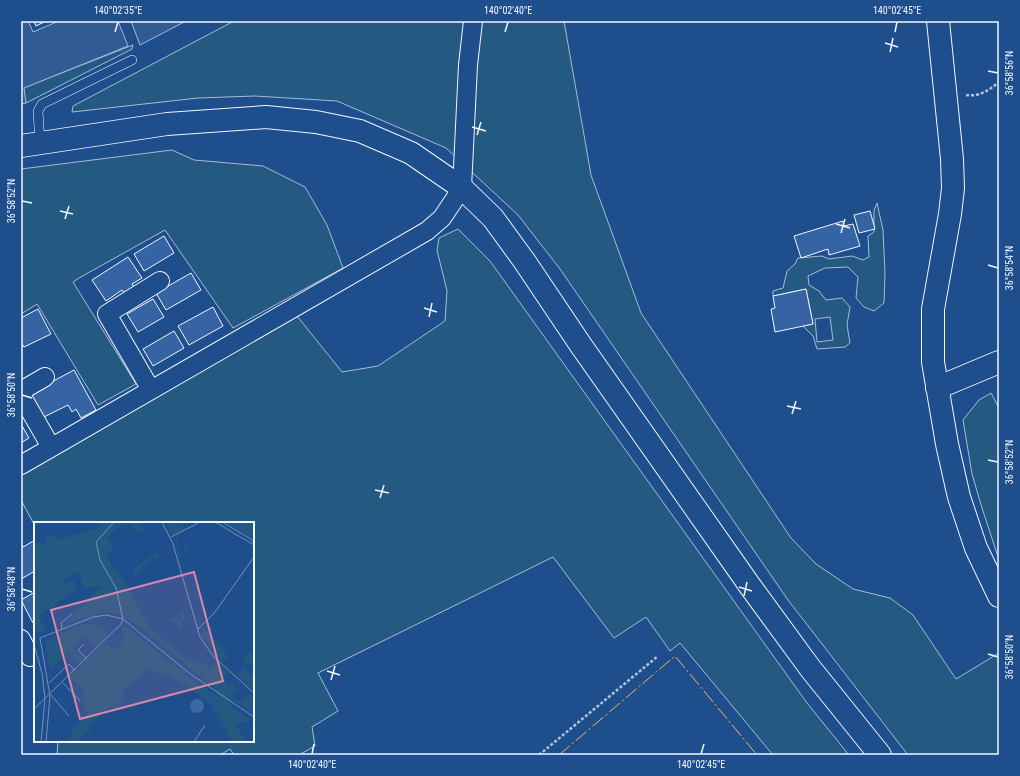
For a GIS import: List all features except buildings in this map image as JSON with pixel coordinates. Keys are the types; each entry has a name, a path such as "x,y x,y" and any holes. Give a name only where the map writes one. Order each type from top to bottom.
{"street":[{"path":"21,465 427,231 442,218 462,188 468,65 473,21"},
{"path":"938,21 952,159 953,188 950,214 933,309 933,362 947,444 960,497 976,548 999,596"},
{"path":"30,144 167,124 214,120 266,117 316,122 360,131 411,153 462,188 493,218 750,586 810,668 880,755"},
{"path":"151,390 106,314 160,281"},
{"path":"937,388 999,362"},
{"path":"21,391 45,378"},
{"path":"21,395 51,447"},
{"path":"21,639 30,657"}],"lane":[{"path":"30,144 38,111 42,104 132,60"}],"path":[{"path":"945,90 968,95 979,95 988,91 999,82"},
{"path":"539,755 658,656"}],"shaded area":[{"path":"21,21 28,21 33,32 59,21 118,21 128,46 24,88 26,103 21,104"},
{"path":"131,21 186,21 140,45"},
{"path":"234,21 564,21 591,175 641,313 791,538 816,564 853,589 890,598 913,615 956,679 999,653 999,755 908,755 788,600 560,269 518,215 446,148 337,101 255,96 198,98 72,112 73,106"},
{"path":"133,45 132,49 26,103 23,88"},
{"path":"172,150 194,160 263,166 305,187 327,225 343,268 233,328 165,230 79,278 73,282 136,384 98,405 37,304 21,314 21,169"},
{"path":"877,203 883,230 885,273 884,303 874,311 864,307 856,298 858,277 848,267 825,268 808,276 809,285 819,291 826,300 842,298 850,307 847,325 850,343 845,347 817,349 813,336 803,326 813,324 806,289 773,296 773,291 783,288 787,271 795,264 798,258 822,256 829,259 852,256 863,260 869,257 868,236 874,232 874,210","holes":["830,317 833,340 817,342 815,319"]},
{"path":"458,229 490,261 807,703 849,755 773,755 680,643 670,651 646,617 614,638 553,557 318,673 338,711 312,727 315,746 299,755 234,755 230,749 220,755 57,755 58,742 254,742 254,522 34,522 34,524 21,500 21,470 297,316 342,372 378,366 445,321 447,291 437,250 439,238"},
{"path":"991,393 999,408 999,560 972,474 963,420 979,400"}],"power":[{"path":"559,755 675,656 757,755"}]}
